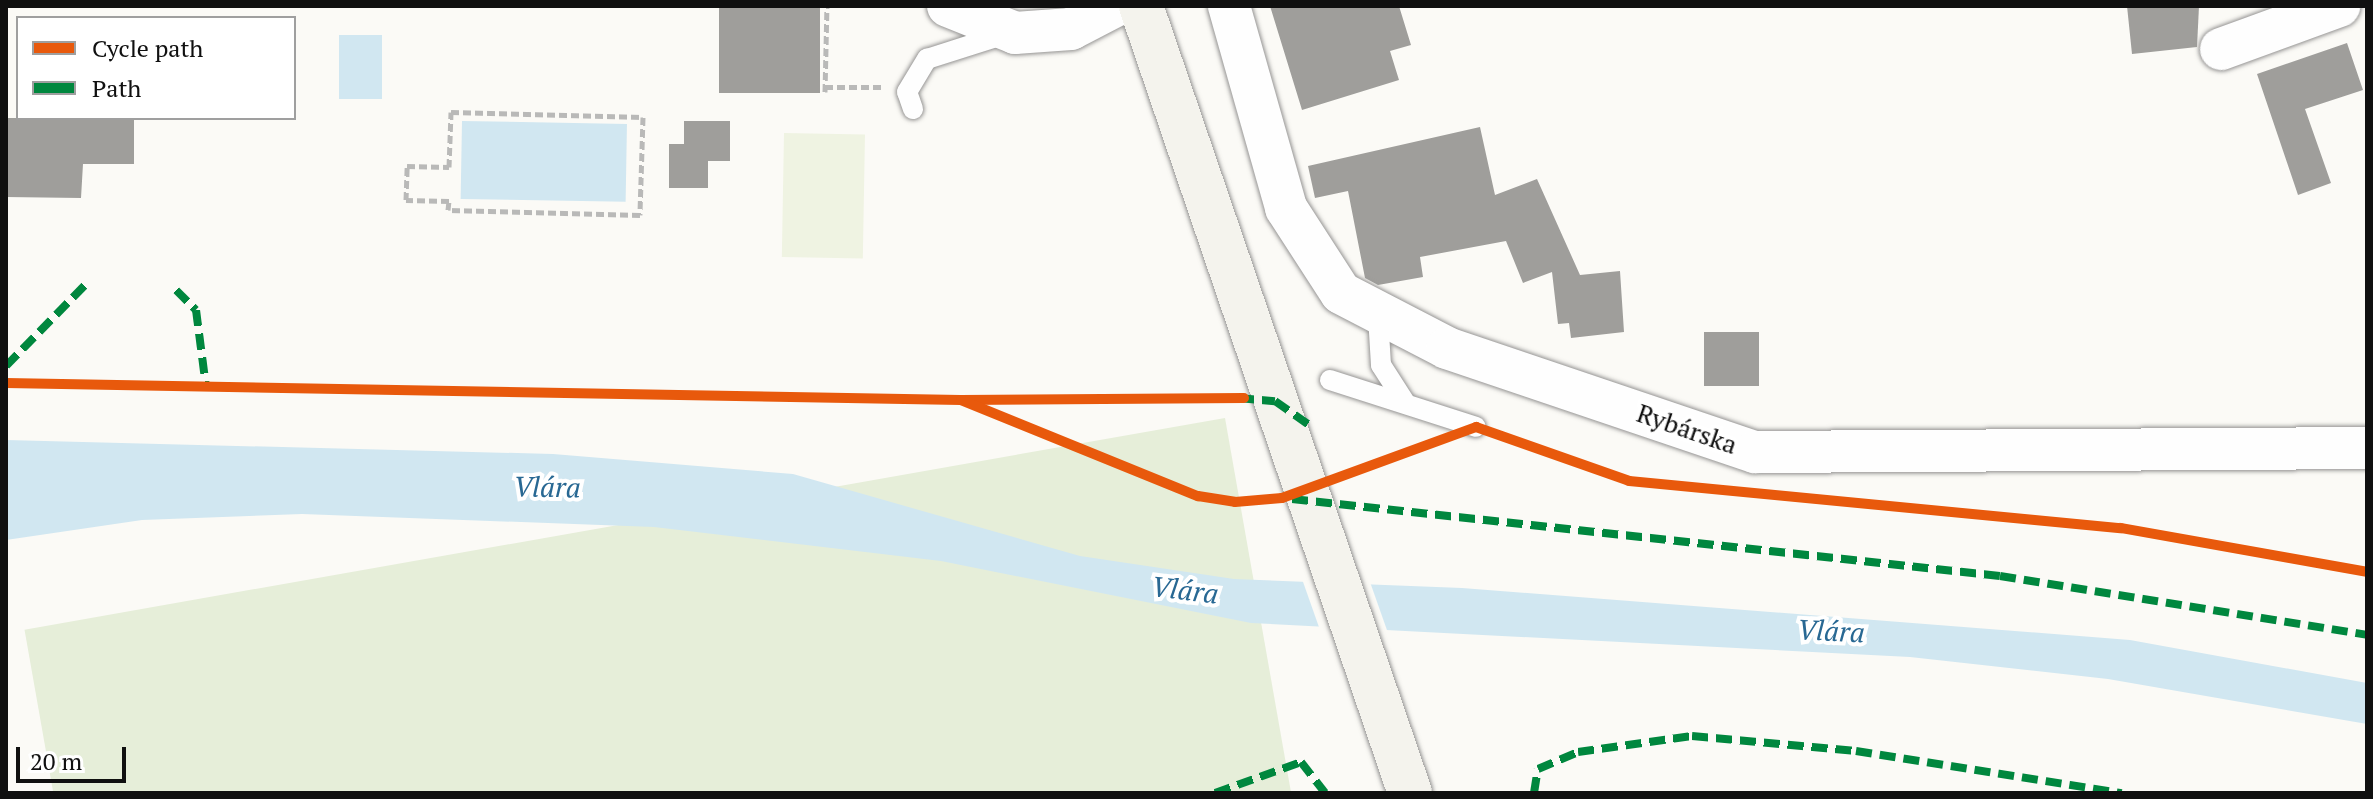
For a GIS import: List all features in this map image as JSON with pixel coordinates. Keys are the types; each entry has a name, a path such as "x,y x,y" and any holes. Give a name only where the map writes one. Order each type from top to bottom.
{"main road":[{"path":"1141,6 1410,793"}],"street":[{"path":"948,6 1015,33 1071,29 1115,6"},
{"name":"Rybárska","path":"1229,6 1286,208 1341,293 1378,316 1447,348 1755,452 2367,448"},
{"path":"2221,49 2339,6"}],"lane":[{"path":"913,109 910,88 927,59 941,51 1015,33"},
{"path":"1378,316 1381,365 1406,404"},
{"path":"1330,380 1476,427"}],"path":[{"path":"827,6 825,90 910,88"},
{"path":"451,112 643,117 640,215 448,210 449,201 406,200 407,166 449,167 451,112"}],"green space":[{"path":"784,133 865,134 863,258 782,257"},
{"path":"1225,418 1291,793 53,793 25,630"}],"water":[{"path":"339,35 382,35 382,99 339,99"},
{"path":"462,121 627,124 626,202 461,199"},
{"name":"Vlára","path":"6,440 553,454 793,474 1080,556 1234,579 1462,588 2130,640 2367,683 2367,724 2108,679 1910,657 1251,623 941,561 654,527 302,514 142,520 6,540"}],"pier":[{"path":"1302,579 1370,582 1388,633 1320,630"}],"building":[{"path":"719,6 820,6 820,93 719,93"},
{"path":"1270,6 1399,6 1411,45 1390,51 1399,80 1302,110"},
{"path":"2127,6 2199,6 2197,47 2132,54"},
{"path":"2347,43 2363,90 2305,109 2331,183 2298,195 2257,74"},
{"path":"6,118 134,120 134,164 83,164 81,198 6,197"},
{"path":"684,121 730,121 730,161 708,161 708,188 669,188 669,144 684,144"},
{"path":"1480,127 1495,195 1537,179 1580,275 1620,271 1624,332 1571,338 1569,323 1558,324 1552,272 1523,283 1506,241 1420,257 1423,277 1378,285 1365,278 1348,191 1315,198 1308,166"},
{"path":"1704,332 1759,332 1759,386 1704,386"}],"marked path":[{"path":"6,366 85,285"},
{"path":"176,290 196,310 206,387"},
{"path":"1238,398 1275,401 1312,427"},
{"path":"1292,499 2000,576 2367,635"},
{"path":"1534,793 1538,769 1578,752 1692,736 1856,751 2122,793"},
{"path":"1215,793 1301,762 1325,793"}],"cycle path":[{"path":"6,383 961,400 1244,398"},
{"path":"961,400 1198,496 1235,502 1282,498 1476,427 1629,481 2121,528 2367,572"}]}
